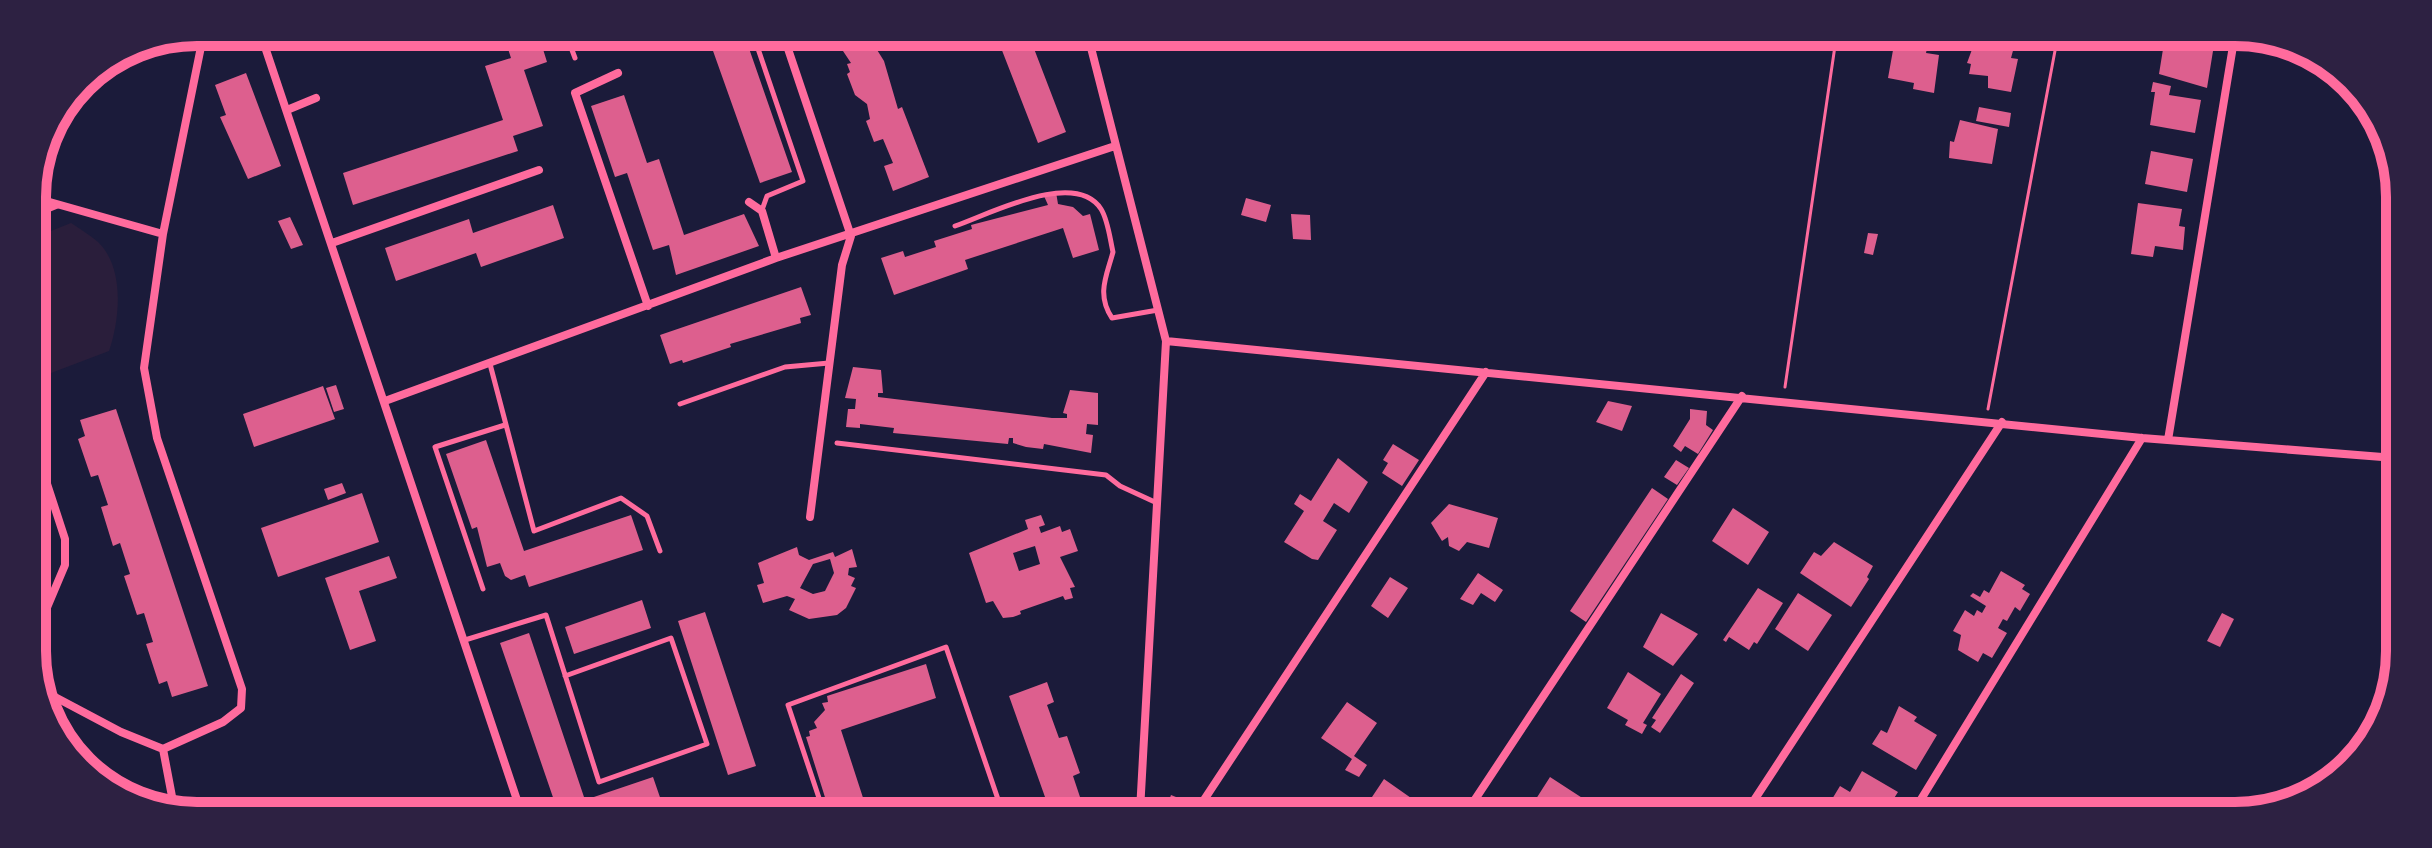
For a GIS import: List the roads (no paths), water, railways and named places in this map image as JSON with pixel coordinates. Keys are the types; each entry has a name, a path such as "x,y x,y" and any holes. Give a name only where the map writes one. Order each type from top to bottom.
{"street":[{"path":"53,696 121,732 163,749 223,722 241,708 242,689 157,438 144,368 163,234 201,46"},
{"path":"265,46 518,802"},
{"path":"789,46 851,236 842,265 810,517"},
{"path":"1090,46 1166,341 1141,802"},
{"path":"2168,440 2233,46"},
{"path":"618,73 575,93 648,306"},
{"path":"287,110 316,98"},
{"path":"385,401 776,258 851,236 1115,146"},
{"path":"332,243 539,170"},
{"path":"46,201 163,234"},
{"path":"749,202 762,211 776,258"},
{"path":"1166,341 1784,400 2142,438 2386,457"},
{"path":"1203,802 1486,372"},
{"path":"1473,802 1742,396"},
{"path":"1753,802 2002,422"},
{"path":"1919,802 2142,438"},
{"path":"46,481 65,539 65,565 58,590 46,614"},
{"path":"163,749 173,800"}],"lane":[{"path":"570,46 575,58"},
{"path":"757,46 803,181 767,196 762,211"},
{"path":"955,226 1059,190 1086,196 1101,210 1113,252 1103,273 1107,310 1112,318 1158,310"},
{"path":"46,211 61,205"},
{"path":"680,404 785,367 829,363"},
{"path":"490,364 534,531 621,498 647,516 660,551"},
{"path":"483,589 435,447 505,425"},
{"path":"837,443 1106,475 1120,486 1158,503"},
{"path":"465,640 546,615 565,676 599,782 707,744 671,638 565,676"},
{"path":"820,802 788,705 946,647 999,802"}]}
